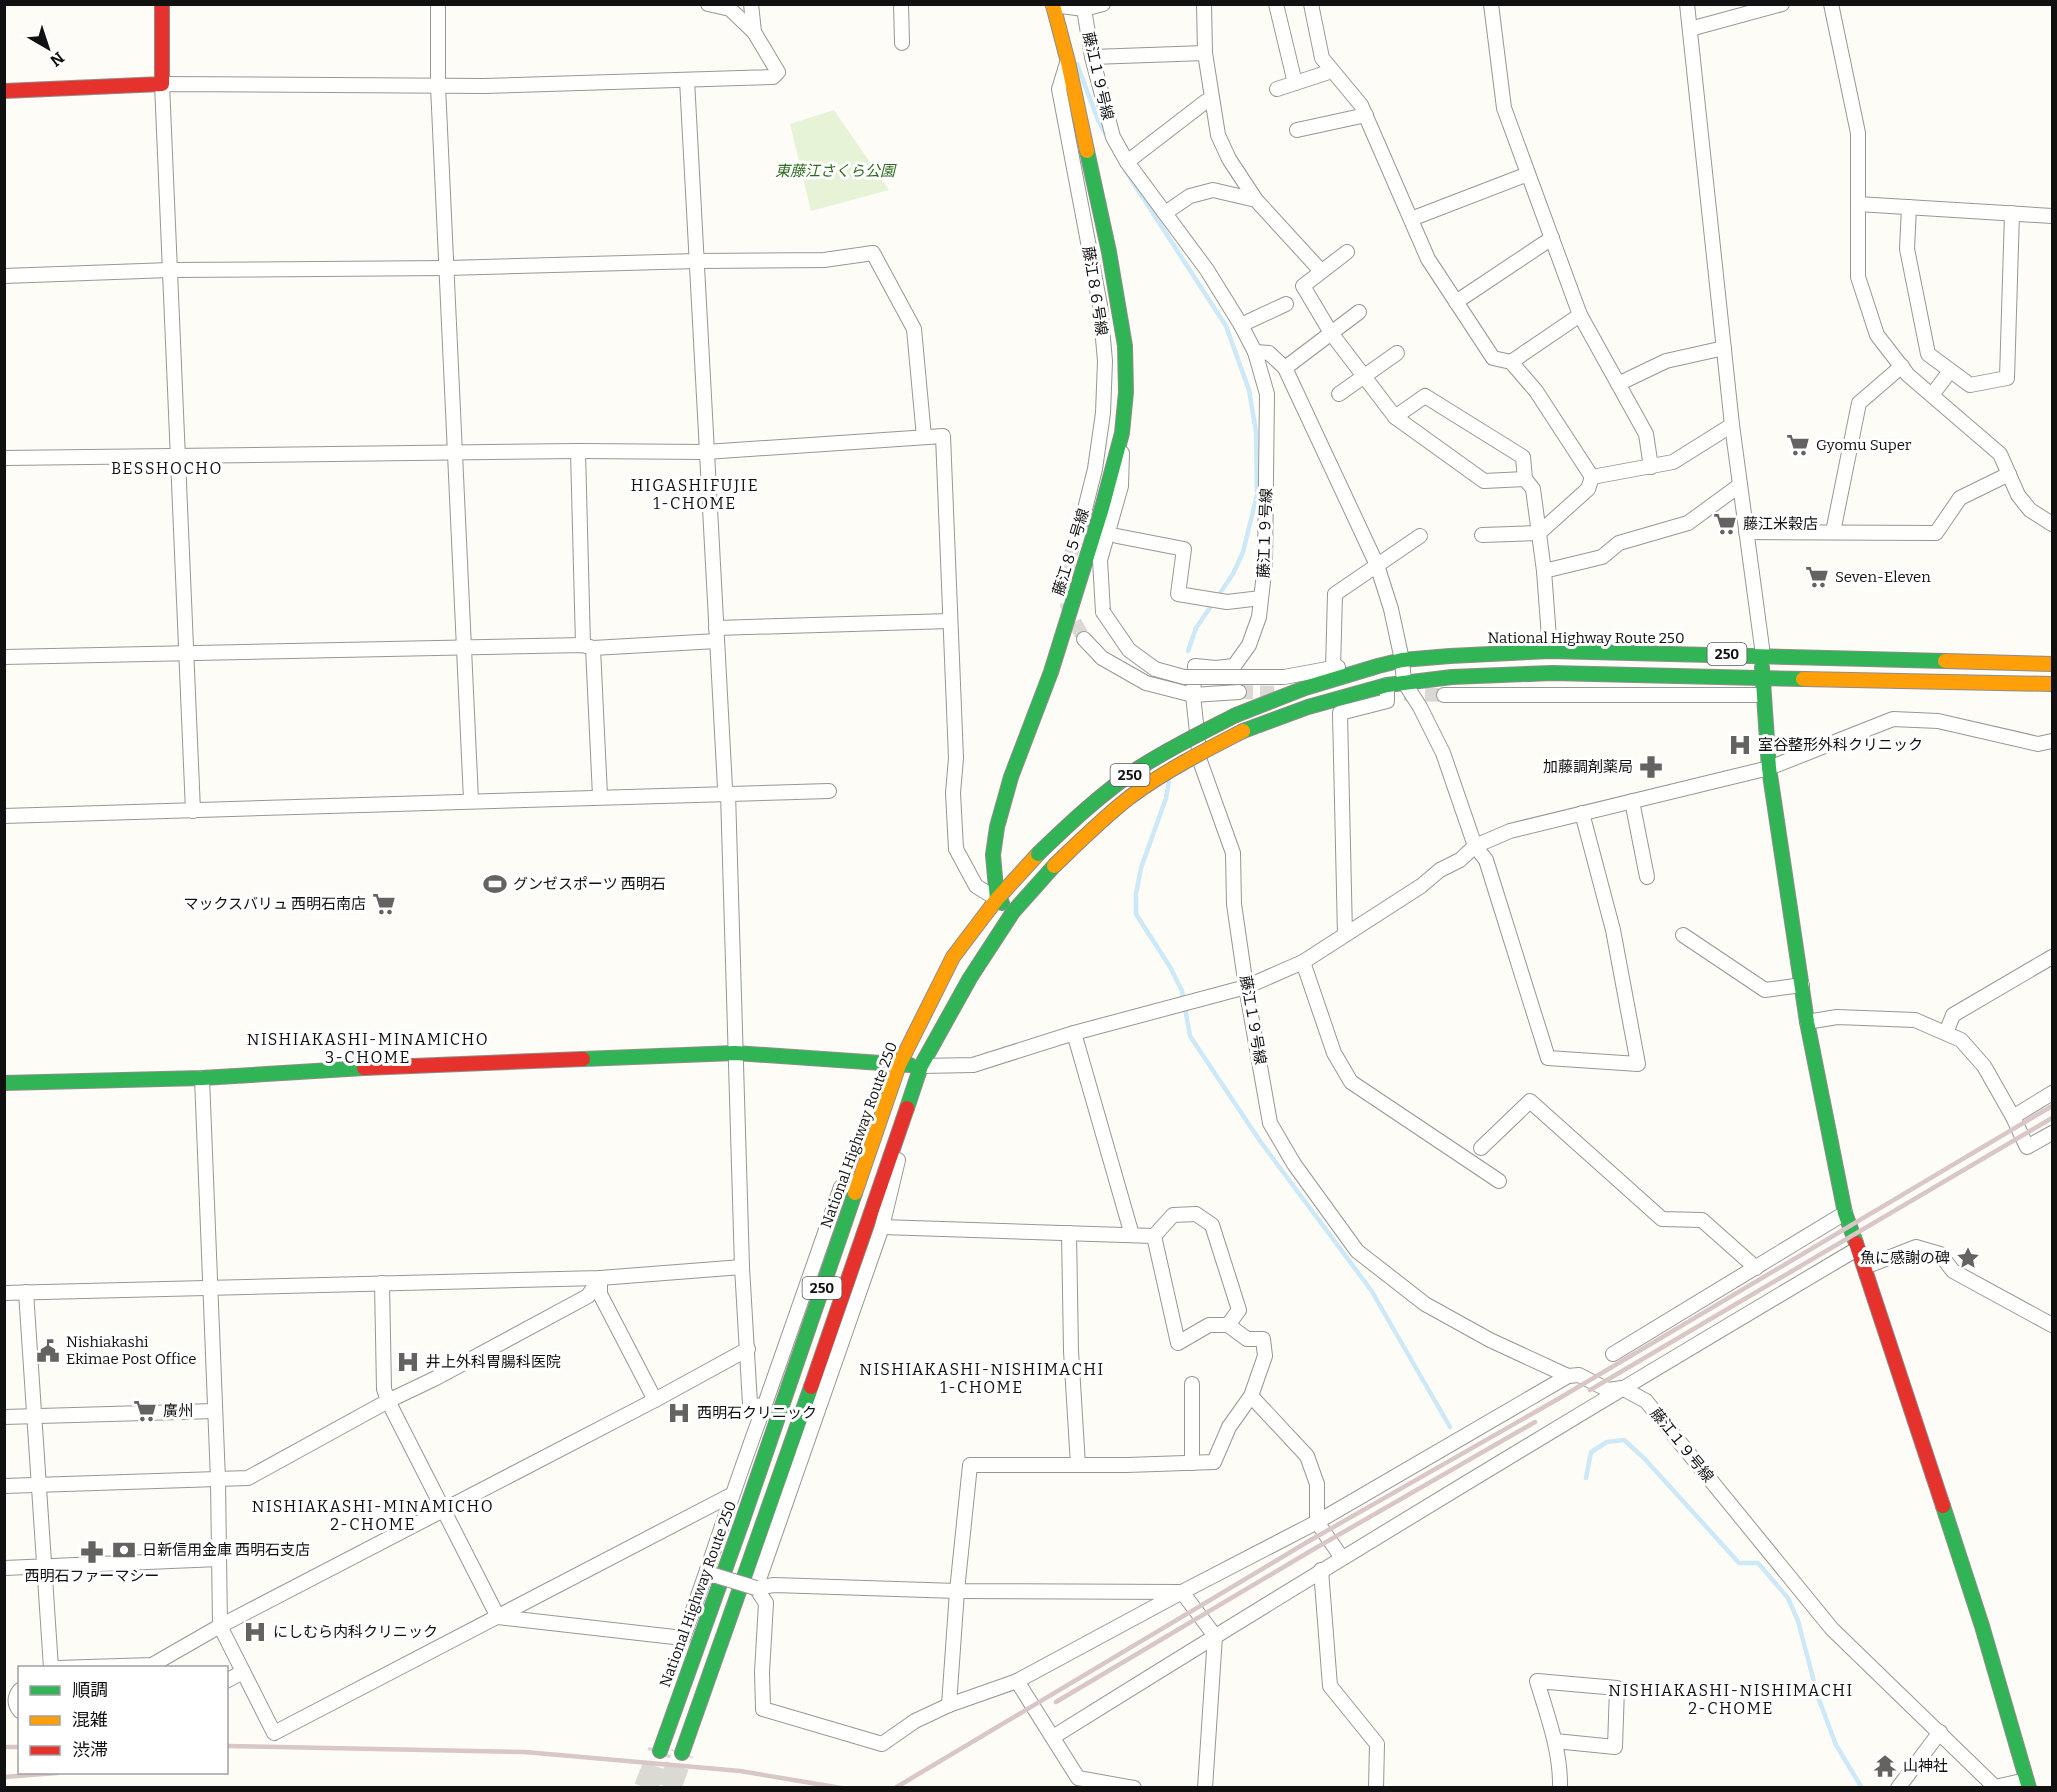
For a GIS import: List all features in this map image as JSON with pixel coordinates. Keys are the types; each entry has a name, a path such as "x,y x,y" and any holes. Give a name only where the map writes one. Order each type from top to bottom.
{"main road":[{"path":"4,91 162,84 162,4"},
{"name":"藤江８５号線","path":"997,899 993,855 997,826 1011,777 1051,672 1102,508 1122,433 1126,392 1125,346 1096,187 1053,5"},
{"name":"National Highway Route 250","path":"660,1751 738,1533 899,1065 953,957 997,899 1074,819 1128,776 1182,743 1236,715 1305,687 1402,660 1551,651 2052,664"},
{"path":"1763,655 1761,677 1769,768 1807,1022 1845,1213 1865,1267 1982,1626 2027,1784"},
{"name":"250","path":"682,1753 921,1066 970,978 1013,912 1054,866 1088,833 1141,790 1189,759 1243,731 1308,706 1404,681 1552,673 2052,684"},
{"path":"997,899 1013,912"},
{"path":"4,1083 202,1078 312,1070 735,1053 921,1066"}],"street":[{"path":"438,4 438,86 471,800"},
{"path":"193,812 162,84 438,86 773,77 778,72 754,32 730,9 708,4"},
{"path":"751,4 754,32"},
{"path":"900,4 902,43"},
{"path":"1053,5 1084,9 1103,4"},
{"path":"1204,4 1205,53 1212,99 1218,135 1228,159 1256,200 1321,271"},
{"path":"1276,4 1295,83"},
{"path":"1311,4 1322,58 1361,105 1428,259 1493,358 1511,362 1536,392 1592,477"},
{"path":"1491,4 1504,108 1580,315 1646,434 1651,466"},
{"path":"1687,4 1732,425 1763,655"},
{"path":"1690,29 1759,7 1782,4"},
{"path":"1831,4 1858,133 1858,277 1877,335 1908,375 2000,454 2018,495 2030,510 2052,524"},
{"name":"藤江１９号線","path":"1084,9 1092,57 1113,136 1127,162 1207,270 1241,325 1255,352 1267,394 1265,564 1259,617 1249,645 1234,666 1216,668 1195,666 1193,695 1200,761 1233,853 1234,903 1270,1123 1306,1181 1357,1251 1425,1304 1490,1341 1568,1376 1579,1375 1608,1390 1622,1388 1646,1401 1832,1629 1995,1787 2027,1784"},
{"path":"1092,57 1205,53"},
{"name":"藤江８６号線","path":"1068,62 1059,89 1100,305 1105,361 1103,413 1095,469 1082,521"},
{"path":"1277,89 1332,71"},
{"path":"687,80 716,634 725,789 728,793 742,1267 750,1404 764,1407"},
{"path":"1127,162 1212,99"},
{"path":"1297,130 1366,115"},
{"path":"1411,219 1528,174"},
{"path":"1165,213 1190,196 1213,190 1256,200"},
{"path":"1858,204 2052,216"},
{"path":"1909,207 1907,249 1928,354 1970,385 2007,378 2012,213"},
{"path":"1456,302 1552,238"},
{"path":"1347,252 1303,286 1331,333 1395,417 1484,481 1526,479"},
{"path":"4,276 170,270 447,268 824,260 873,253 914,329 924,437"},
{"path":"1241,325 1286,304"},
{"path":"1285,368 1359,312"},
{"path":"1511,362 1580,315"},
{"path":"1618,384 1666,361 1724,348"},
{"path":"1255,352 1269,353 1285,368 1377,565 1391,609 1404,681 1443,753 1475,846 1486,860 1548,1059 1638,1064 1613,930 1582,813"},
{"path":"1339,394 1397,353"},
{"path":"1833,532 1859,403 1902,366"},
{"path":"1932,395 1950,370"},
{"path":"1395,417 1425,396 1523,457 1526,479 1533,489 1544,571 1551,651"},
{"path":"1592,477 1673,462 1732,425"},
{"path":"1122,433 1122,486 1100,560 1103,612 1129,650 1155,669 1184,677 1284,677 1333,669 1351,663 1378,666"},
{"path":"4,458 454,452 706,452 943,436 956,758 953,793 956,849 976,886 997,899"},
{"path":"578,451 588,647 600,796"},
{"path":"1746,532 1936,533 1960,498 2009,474"},
{"path":"1482,535 1539,533 1588,489 1592,477"},
{"path":"1544,571 1602,557 1619,543 1688,523 1740,485"},
{"path":"1118,536 1184,549 1178,594 1227,602 1261,598"},
{"path":"1333,669 1335,594 1420,536"},
{"path":"4,657 588,647 716,634 950,621"},
{"path":"1084,639 1102,658 1146,684 1193,695 1239,692"},
{"path":"1345,935 1340,713 1387,701 1388,685"},
{"path":"1444,695 1762,695"},
{"path":"921,1066 973,1065 1074,1033 1246,987 1302,962 1421,885 1440,870 1460,860 1475,846 1510,831 1769,768 1893,719 1938,721 2038,744 2052,741"},
{"path":"4,816 193,812 600,796 829,791"},
{"path":"1632,801 1647,877"},
{"path":"1683,935 1765,990 1802,986"},
{"path":"1946,1033 1953,1015 2052,957"},
{"path":"1302,962 1334,1053 1351,1082 1499,1181"},
{"path":"1807,1022 1837,1017 1915,1020 1946,1033 1961,1040 1984,1066 2027,1147 2052,1132"},
{"path":"1074,1033 1132,1235"},
{"path":"202,1078 218,1480 220,1626 274,1734 731,1495"},
{"path":"2013,1117 2052,1093"},
{"path":"1481,1148 1530,1101 1662,1219 1702,1220 1756,1268"},
{"path":"756,1588 882,1227 897,1173 904,1113"},
{"path":"498,1617 683,1638 707,1573 731,1495 841,1187 859,1181"},
{"path":"1613,1354 1845,1213"},
{"path":"1154,1236 1173,1215 1196,1214 1212,1225 1239,1310 1228,1325"},
{"path":"882,1227 1154,1236"},
{"path":"1069,1233 1071,1352 1078,1465"},
{"path":"949,1705 957,1591 970,1465 1214,1462 1229,1427 1251,1396 1266,1356 1263,1339 1247,1340 1228,1325 1209,1325 1178,1343 1154,1236"},
{"path":"1865,1267 1916,1247 1940,1254 1953,1271 2052,1325"},
{"path":"1053,1737 1321,1570 1857,1249"},
{"path":"4,1293 600,1278 742,1267"},
{"path":"600,1278 600,1294 655,1400"},
{"path":"4,1486 248,1478 388,1401 436,1378 588,1296 600,1278"},
{"path":"382,1283 384,1389 388,1401 498,1617"},
{"path":"26,1292 51,1666"},
{"path":"120,1666 167,1663 220,1626 655,1400 748,1349"},
{"path":"756,1588 766,1603 762,1672 763,1708 882,1744 915,1721 949,1705 1017,1681 1317,1522 1568,1376"},
{"path":"1192,1384 1192,1463"},
{"path":"1251,1396 1307,1456 1317,1484 1317,1522 1342,1558"},
{"path":"4,1417 215,1410"},
{"path":"4,1568 219,1559"},
{"path":"1321,1570 1330,1686 1377,1744 1376,1788"},
{"path":"707,1573 756,1588 774,1585 957,1591 1182,1592"},
{"path":"1182,1592 1215,1636 1205,1788"},
{"path":"228,1680 243,1672"},
{"path":"1017,1681 1078,1778 1134,1788"},
{"path":"1555,1741 1615,1747 1617,1688 1537,1681 1555,1741 1560,1788"},
{"path":"18,1692 15,1702 18,1707"},
{"path":"1898,1788 1940,1732"}],"green space":[{"name":"東藤江さくら公園","path":"834,110 889,190 811,211 790,124"}],"waterway":[{"path":"1077,64 1098,120 1108,139"},
{"path":"1125,170 1226,326 1249,390 1256,432 1257,495 1243,552 1233,574 1196,628 1188,651"},
{"path":"1169,781 1166,798 1141,868 1136,894 1136,914 1170,967 1182,991 1190,1036 1260,1141 1371,1290 1450,1427"},
{"path":"1586,1478 1591,1452 1607,1442 1624,1440 1644,1458 1739,1563 1758,1563 1788,1598 1798,1621 1818,1697 1836,1745 1862,1788"}],"tunnel":[{"path":"1082,521 1070,560 1065,590 1069,610 1084,639"},
{"path":"1239,692 1280,693"},
{"path":"1404,694 1444,695"},
{"path":"646,1788 660,1751"},
{"path":"669,1788 682,1753"}],"railway":[{"path":"895,1788 1309,1541 1558,1399 2052,1106"},
{"path":"1590,1390 2052,1118"},
{"path":"1056,1702 1314,1549 1535,1422"},
{"path":"228,1746 525,1752 740,1771 841,1788"},
{"path":"4,1747 18,1747"},
{"path":"4,1777 44,1774"}],"traffic: fast":[{"path":"1002,903 997,899 993,855 997,827 1011,777 1051,672 1102,508 1122,433 1126,392 1125,346 1109,252 1087,151"},
{"path":"1236,715 1305,688 1378,666 1402,660 1450,656 1550,651 1945,661"},
{"path":"1762,667 1769,768 1807,1022 1845,1213 1856,1243"},
{"path":"1243,731 1308,707 1387,685 1452,677 1552,673 1803,679"},
{"path":"1038,854 1099,798 1139,768 1236,715"},
{"path":"907,1108 921,1066 970,978 1013,912 1054,866"},
{"path":"583,1059 735,1053 910,1065"},
{"path":"4,1083 202,1078 364,1068"},
{"path":"660,1751 742,1522 855,1193"},
{"path":"682,1753 811,1387"},
{"path":"1943,1506 1982,1626 2029,1788"}],"traffic: slow":[{"path":"1053,5 1087,151"},
{"path":"1945,661 2052,664"},
{"path":"1803,679 2052,684"},
{"path":"1054,866 1130,797 1171,770 1243,731"},
{"path":"855,1193 899,1065 953,957 997,899 1038,854"}],"traffic: jam":[{"path":"4,91 162,84 162,4"},
{"path":"364,1068 583,1059"},
{"path":"811,1387 907,1108"},
{"path":"1856,1243 1943,1506"}],"place":[{"name":"Gyomu Super","path":"1798,445"},
{"name":"藤江米穀店","path":"1725,524"},
{"name":"Seven-Eleven","path":"1817,577"},
{"name":"室谷整形外科クリニック","path":"1740,745"},
{"name":"加藤調剤薬局","path":"1651,767"},
{"name":"グンゼスポーツ 西明石","path":"495,884"},
{"name":"マックスバリュ 西明石南店","path":"384,904"},
{"name":"魚に感謝の碑","path":"1968,1258"},
{"name":"Nishiakashi Ekimae Post Office","path":"48,1351"},
{"name":"井上外科胃腸科医院","path":"408,1362"},
{"name":"廣州","path":"145,1411"},
{"name":"西明石クリニック","path":"679,1413"},
{"name":"日新信用金庫 西明石支店","path":"124,1550"},
{"name":"西明石ファーマシー","path":"92,1552"},
{"name":"にしむら内科クリニック","path":"255,1632"},
{"name":"山神社","path":"1885,1766"}],"district":[{"name":"BESSHOCHO","path":"167,468"},
{"name":"HIGASHIFUJIE 1-CHOME","path":"695,494"},
{"name":"NISHIAKASHI-MINAMICHO 3-CHOME","path":"368,1048"},
{"name":"NISHIAKASHI-NISHIMACHI 1-CHOME","path":"982,1378"},
{"name":"NISHIAKASHI-MINAMICHO 2-CHOME","path":"373,1515"},
{"name":"NISHIAKASHI-NISHIMACHI 2-CHOME","path":"1731,1699"}]}
